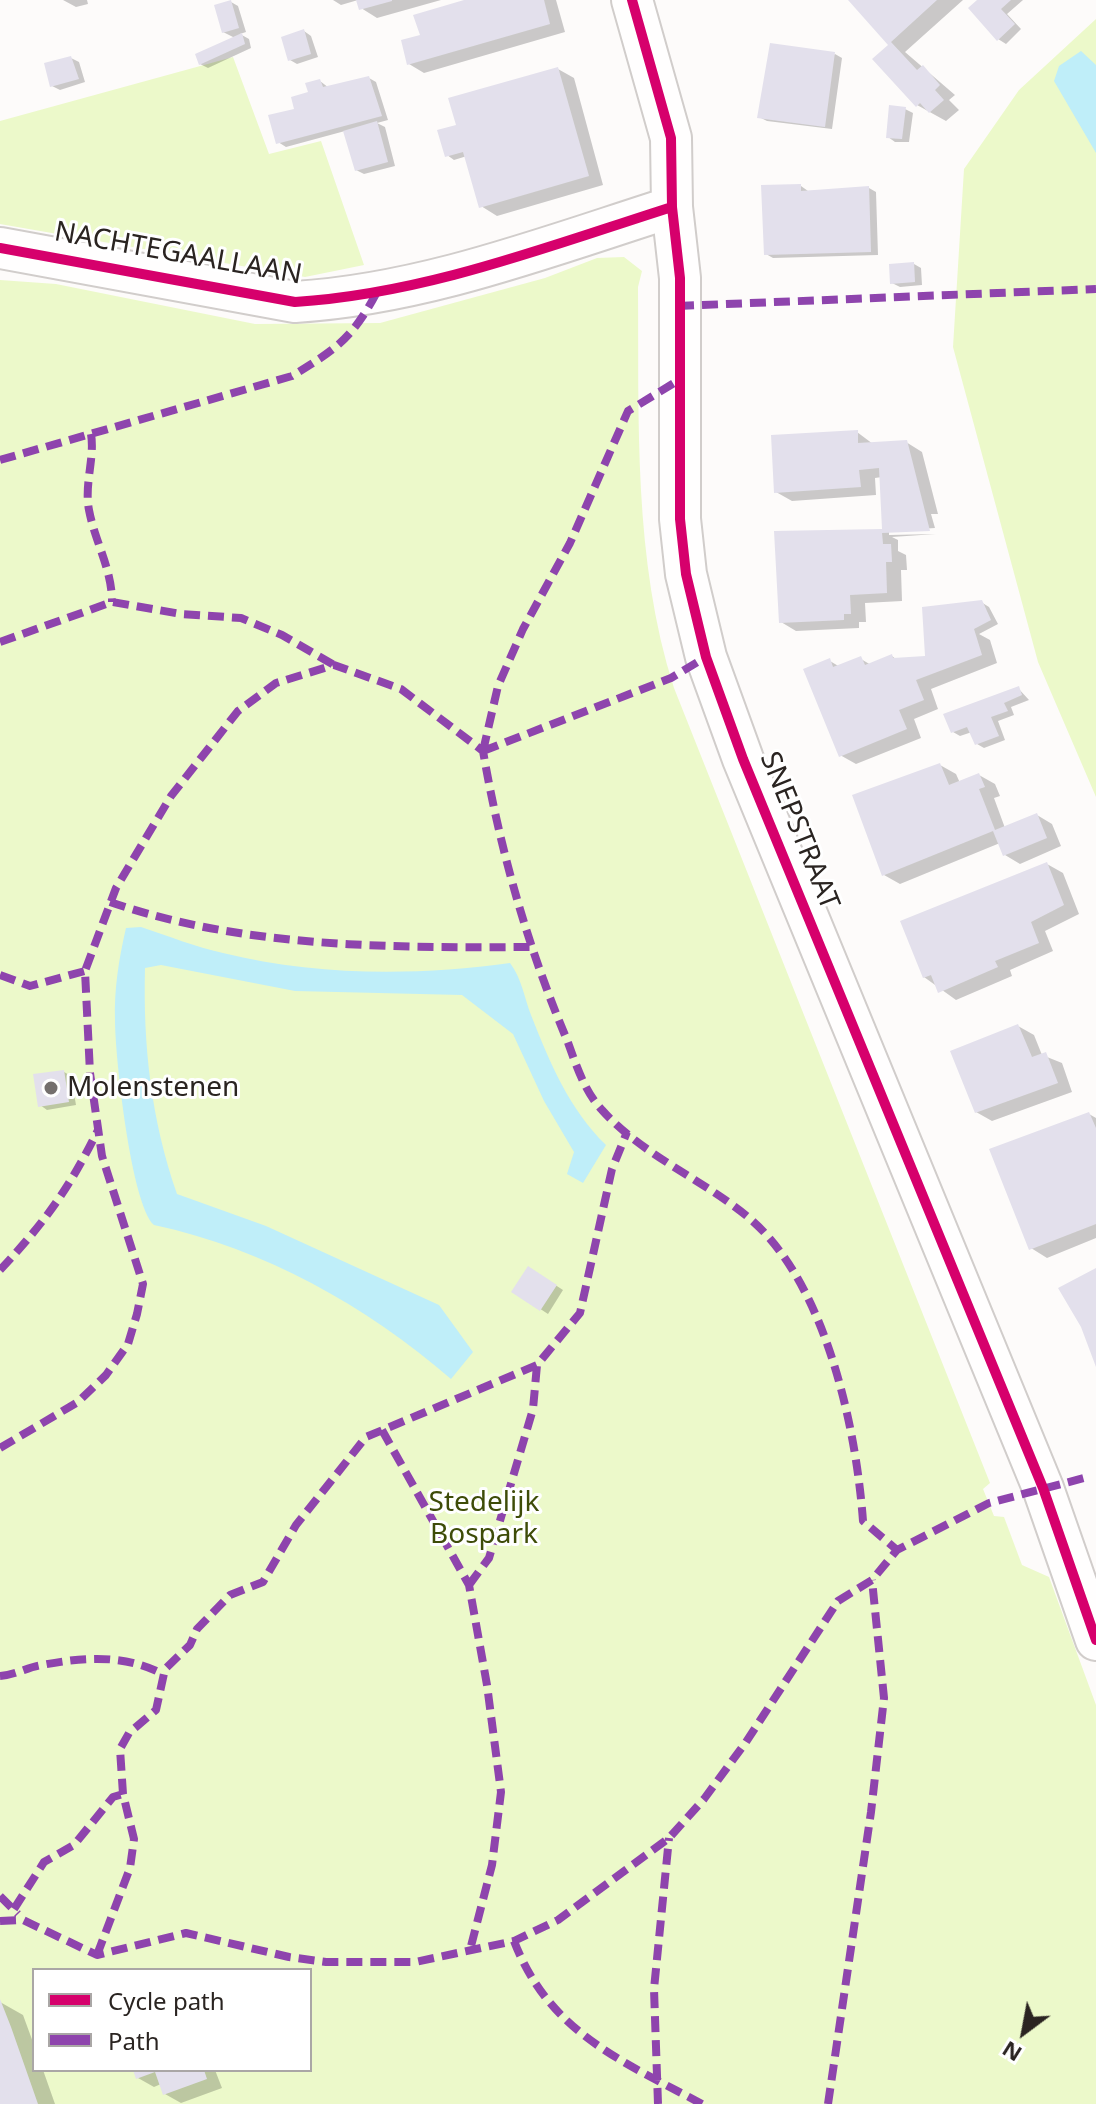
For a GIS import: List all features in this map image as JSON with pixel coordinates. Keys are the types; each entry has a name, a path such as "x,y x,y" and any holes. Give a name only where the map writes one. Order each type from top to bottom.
{"street":[{"name":"SNEPSTRAAT","path":"632,0 671,138 672,207 680,278 680,519 686,574 706,657 743,759 1043,1488 1096,1640"},
{"name":"NACHTEGAALLAAN","path":"0,248 308,302 436,281 672,207"}],"green space":[{"path":"1096,19 1096,797 1038,662 953,347 964,169 1019,90"},
{"path":"233,57 269,154 321,141 364,265 305,277 0,224 0,121"},
{"name":"Stedelijk Bospark","path":"624,257 642,271 638,287 641,489 651,590 674,688 990,1483 983,1489 994,1516 1004,1517 1022,1565 1049,1577 1096,1705 1096,2104 0,2104 0,280 56,284 255,324 380,323 545,278 597,258"}],"water":[{"path":"1081,51 1096,65 1096,153 1054,81 1059,66"},
{"path":"141,927 192,945 258,961 330,970 402,972 510,963 553,1068 581,1116 606,1145 583,1183 567,1174 574,1152 544,1101 513,1034 462,995 295,991 161,965 145,968 150,1082 161,1138 177,1194 266,1226 439,1305 473,1352 451,1379 384,1327 312,1283 235,1249 154,1225 138,1189 132,1160 121,1095 116,1038 116,985 126,928"}],"building":[{"path":"231,0 239,28 222,33 214,5"},
{"path":"356,0 392,0 392,1 359,10"},
{"path":"464,0 544,0 550,24 407,65 401,40 420,35 413,15"},
{"path":"848,0 937,0 891,42 917,70 923,65 940,85 935,90 944,100 929,113 920,103 916,107 872,59 888,45"},
{"path":"977,0 1011,0 1001,9 1015,24 997,41 968,8"},
{"path":"304,29 311,54 288,61 281,37"},
{"path":"242,33 245,44 199,65 195,54"},
{"path":"770,43 835,52 825,127 757,118"},
{"path":"71,56 79,79 50,87 44,63"},
{"path":"558,67 589,176 479,208 463,152 445,157 437,130 456,125 448,98"},
{"path":"369,76 382,116 276,144 268,115 294,109 291,97 308,92 305,83 320,79 323,87"},
{"path":"889,105 906,107 902,139 886,138"},
{"path":"377,121 388,162 355,171 343,131"},
{"path":"801,184 801,191 869,186 871,252 764,255 761,185"},
{"path":"914,262 915,282 890,284 889,264"},
{"path":"858,430 858,443 907,440 930,531 882,533 883,544 891,544 892,562 886,562 887,593 850,595 851,614 844,614 844,620 779,623 774,531 882,529 879,468 859,470 861,487 774,493 771,435"},
{"path":"982,600 991,620 974,629 982,655 916,680 924,700 899,710 907,729 839,757 803,669 830,658 833,667 861,656 865,665 892,654 893,658 925,656 922,607"},
{"path":"1019,686 1022,695 1004,703 1008,711 991,717 999,736 975,745 967,727 951,733 943,714"},
{"path":"940,763 949,785 979,773 985,787 979,789 995,830 1037,813 1047,838 1003,856 993,831 882,876 852,795"},
{"path":"1047,862 1064,905 1031,922 1039,943 995,961 998,967 938,993 931,975 923,978 900,921"},
{"path":"1018,1024 1032,1057 1046,1052 1058,1083 975,1113 950,1051"},
{"name":"Molenstenen","path":"64,1070 69,1102 38,1107 33,1074"},
{"path":"1089,1112 1096,1128 1096,1224 1029,1250 989,1149"},
{"path":"528,1266 557,1285 540,1311 511,1292"},
{"path":"1096,1268 1096,1367 1081,1327 1058,1288"},
{"path":"0,1999 11,2027 38,2104 0,2104"},
{"path":"134,2072 155,2072 136,2079"},
{"path":"155,2072 205,2072 207,2079 163,2095"}],"marked path":[{"path":"678,306 1096,289"},
{"path":"0,460 292,376 342,342 377,292"},
{"path":"483,751 498,686 523,629 570,543 628,411 679,380"},
{"path":"91,434 89,510 109,578 112,602"},
{"path":"0,642 112,602 181,614 241,618 282,635 334,665"},
{"path":"483,751 671,678 706,657"},
{"path":"0,1448 78,1402 106,1375 128,1344 137,1314 143,1284 102,1156 90,1073 85,971 116,888 171,796 238,711 276,683 334,665 401,689 483,751 507,862 528,934 585,1086 618,1126 654,1154 730,1203 775,1245 797,1278 832,1357 853,1442 863,1521 897,1550"},
{"path":"110,902 212,929 265,937 425,947 531,947"},
{"path":"0,975 30,986 85,971"},
{"path":"0,1270 55,1204 98,1130"},
{"path":"97,1955 130,1868 134,1839 123,1794 120,1749 129,1733 156,1710 165,1669 190,1645 197,1629 230,1595 263,1582 296,1525 366,1437 537,1365 580,1313 612,1169 627,1132"},
{"path":"469,1585 489,1558 533,1409 537,1365"},
{"path":"382,1430 469,1585 487,1685 501,1792 492,1865 470,1950"},
{"path":"0,1921 23,1920 97,1955 186,1933 289,1957 326,1962 415,1962 514,1941 558,1920 669,1838 704,1799 746,1742 838,1601 872,1580 897,1550 989,1503 1088,1477"},
{"path":"828,2104 871,1812 884,1698 872,1580"},
{"path":"0,1676 42,1665 89,1659 133,1663 163,1674"},
{"path":"14,1909 44,1862 74,1845 113,1797 123,1794"},
{"path":"658,2104 654,1989 669,1838"},
{"path":"0,1896 18,1914"},
{"path":"514,1941 529,1972 567,2021 616,2057 702,2104"}],"cycle path":[{"path":"632,0 671,138 672,207 680,278 680,519 686,574 706,657 743,759 1043,1488 1096,1640"},
{"path":"0,248 295,302 343,297 439,279 672,207"}],"place":[{"name":"Molenstenen","path":"51,1088"}]}
